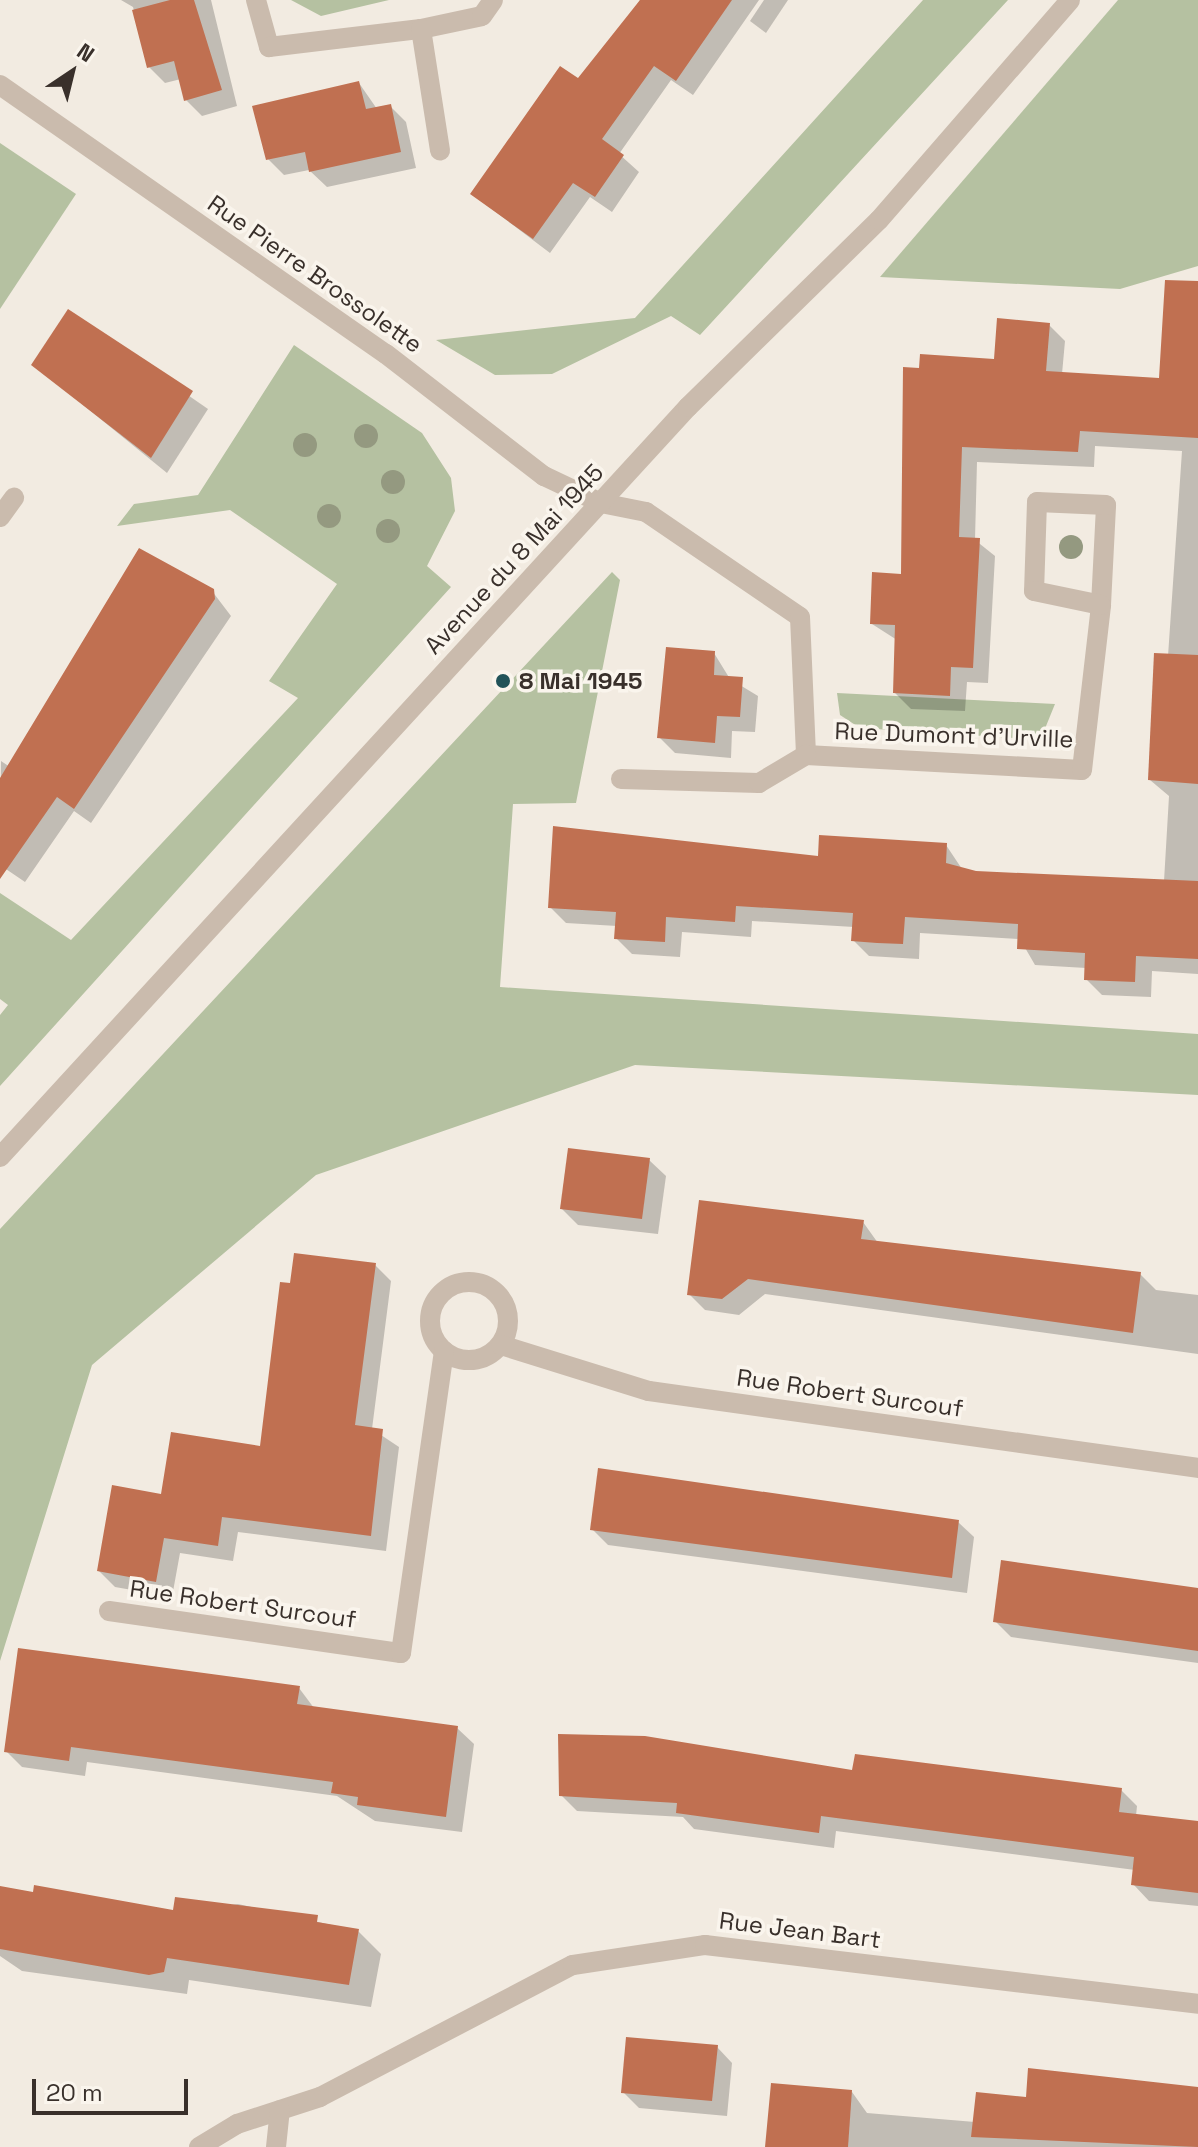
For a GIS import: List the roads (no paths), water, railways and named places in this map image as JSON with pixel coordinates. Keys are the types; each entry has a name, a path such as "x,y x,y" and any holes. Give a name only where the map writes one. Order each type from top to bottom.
{"street":[{"path":"256,0 269,47 421,29 484,5"},
{"name":"Avenue du 8 Mai 1945","path":"0,1157 601,503 879,220 1070,0"},
{"path":"421,29 440,151"},
{"name":"Rue Pierre Brossolette","path":"0,85 386,354 521,460 601,503"},
{"path":"0,517 14,498"},
{"name":"Rue Dumont d'Urville","path":"621,779 759,783 806,755 1082,770 1101,605 1106,505 1037,502 1034,591 1101,605"},
{"name":"Rue Dumont d'Urville","path":"601,503 646,512 800,617 806,755"},
{"name":"Rue Robert Surcouf","path":"109,1611 401,1653 444,1351 429,1316 440,1293 464,1281 489,1286 506,1306 501,1345 649,1391 1198,1468"},
{"path":"444,1351 468,1360 501,1345"},
{"name":"Rue Jean Bart","path":"199,2147 280,2110 320,2097 573,1965 705,1945 1198,2004"},
{"path":"276,2147 280,2110"}],"place":[{"name":"8 Mai 1945","path":"503,681"}]}
